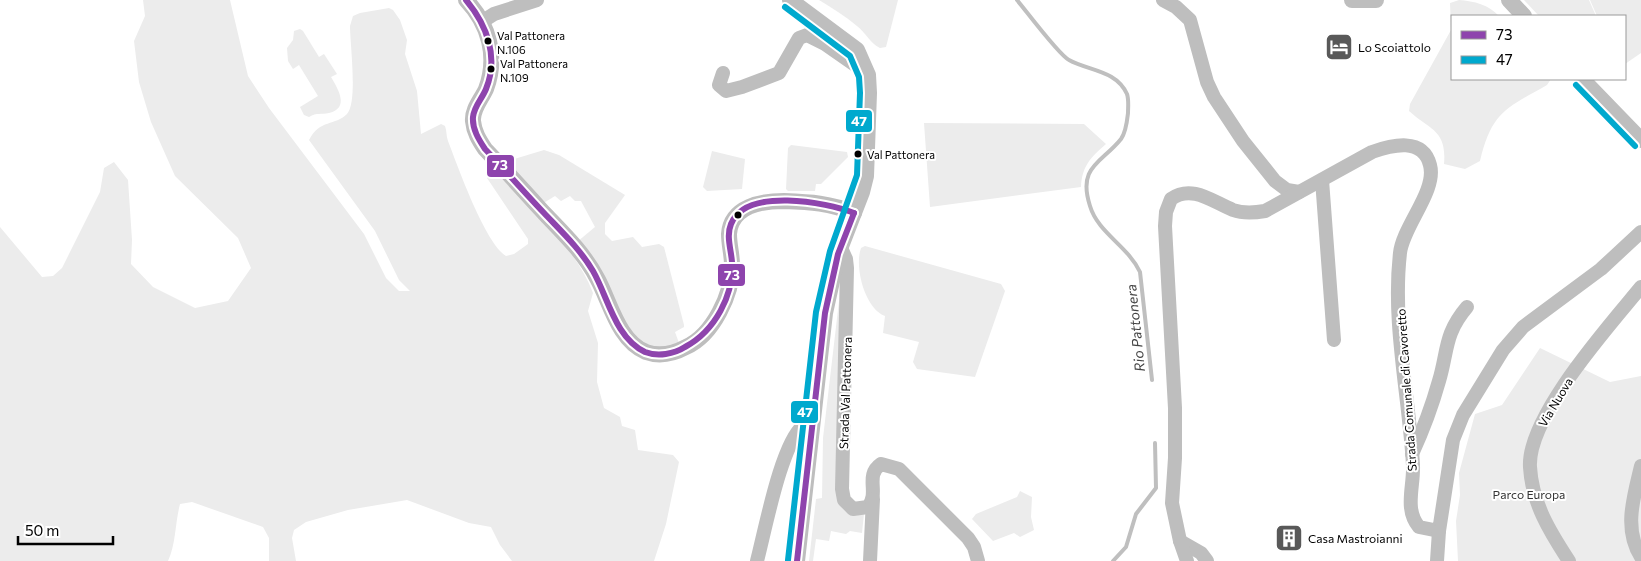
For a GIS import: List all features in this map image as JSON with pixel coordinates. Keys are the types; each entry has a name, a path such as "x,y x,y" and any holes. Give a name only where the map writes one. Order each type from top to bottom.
{"street":[{"path":"466,0 483,21 491,51 490,73 486,89 474,110 473,120 477,136 485,149 574,244 588,263 623,331 637,348 659,355 670,354 692,345 705,334 720,309 732,275 729,235 732,224 746,208 769,201 820,202 854,213"},
{"path":"483,21 494,14 537,0"},
{"path":"790,0 798,8 850,43 864,61 868,75 866,176 840,248 826,313 797,561"},
{"path":"1163,0 1176,6 1190,20 1207,82 1214,97 1238,134 1275,181 1287,190 1299,192"},
{"path":"1352,0 1376,0"},
{"path":"1509,0 1523,15"},
{"path":"723,73 720,85 726,90 772,76 782,70 799,38 808,35 825,44 868,75"},
{"path":"1583,80 1641,140"},
{"name":"Strada Comunale di Cavoretto","path":"1188,561 1180,541 1172,504 1175,458 1175,408 1165,226 1167,204 1176,195 1192,192 1234,211 1254,213 1265,211 1372,152 1397,145 1419,149 1430,163 1430,183 1405,234 1400,252 1400,328 1412,454 1410,514 1419,527 1439,531"},
{"path":"1322,180 1334,340"},
{"path":"1438,561 1439,531 1453,440 1463,415 1502,350 1523,327 1601,269 1641,232"},
{"name":"Strada Val Pattonera","path":"840,248 846,259 847,268 842,494 848,505 857,510 868,507 873,499"},
{"name":"Via Nuova","path":"1569,561 1549,531 1537,504 1530,466 1538,432 1566,381 1641,287"},
{"path":"1412,454 1427,422 1448,339 1457,320 1468,307"},
{"path":"757,561 771,504 789,446 803,425 814,421"},
{"path":"870,561 873,499 871,477 877,467 887,464 899,469 968,538 974,547 978,561"},
{"path":"1641,466 1630,515 1634,546 1641,557"},
{"path":"1180,541 1201,553 1207,561"}],"green space":[{"path":"143,0 230,0 248,76 269,108 364,234 386,278 399,291 410,291 399,280 375,231 309,140 318,129 342,118 350,108 353,72 350,26 353,16 389,8 393,10 400,20 407,40 405,54 417,91 421,134 441,124 445,126 448,141 481,221 489,236 506,256 514,254 528,244 528,239 487,178 487,174 494,171 563,243 585,275 593,293 588,311 598,343 597,382 604,408 620,417 622,426 635,430 638,450 673,455 679,462 666,524 654,561 512,561 500,545 491,527 469,523 407,500 348,510 306,522 294,530 292,538 296,561 269,561 269,538 263,527 192,502 180,504 173,548 168,561 0,561 0,227 42,277 53,276 62,268 100,192 104,168 114,162 128,180 132,240 131,264 153,287 195,308 228,301 251,268 238,238 175,176 151,122 139,82 134,41 145,16"},
{"path":"819,0 898,0 886,47 880,48 877,46 852,22"},
{"path":"1459,0 1470,1 1491,9 1498,15 1451,15 1451,30 1450,3"},
{"path":"1524,0 1589,0 1596,15 1538,15"},
{"path":"1590,0 1641,0 1641,53 1626,63 1626,15 1597,15"},
{"path":"300,29 319,57 324,54 337,74 331,77 339,92 341,103 335,111 309,117 304,115 300,107 318,96 299,65 293,69 288,61 287,48 293,40 294,31"},
{"path":"1451,30 1451,80 1550,80 1547,85 1520,100 1502,114 1490,132 1480,161 1465,169 1444,164 1443,144 1440,137 1409,111 1410,104"},
{"path":"924,123 1084,124 1106,144 1088,162 1083,173 1081,187 930,207"},
{"path":"791,145 847,152 848,157 821,184 816,184 815,191 788,191 786,189 788,148"},
{"path":"544,150 559,155 625,195 605,223 605,234 612,241 633,237 642,247 659,244 664,247 684,325 684,327 675,332 679,343 663,349 634,341 577,242 595,227 581,201 575,201 570,196 561,201 555,196 542,204 508,164 511,160"},
{"path":"712,151 745,159 742,189 707,191 703,187"},
{"path":"865,246 1001,284 1005,291 975,377 917,369 913,362 919,342 883,333 885,316 872,305 860,276 859,256 861,248"},
{"path":"839,301 839,503 849,513 855,515 864,514 862,533 850,531 846,534 831,531 829,541 816,539 813,561 809,561 816,499 822,498 823,438"},
{"name":"Parco Europa","path":"1540,348 1610,382 1641,376 1641,561 1458,561 1456,521 1460,495 1459,473 1475,414 1502,405"},
{"path":"1020,491 1032,497 1031,517 1034,530 1020,537 1014,533 993,541 972,519 976,514 1017,497"}],"waterway":[{"name":"Rio Pattonera","path":"1017,0 1064,56 1077,64 1101,72 1116,80 1127,94 1128,113 1124,133 1121,139 1099,160 1089,174 1087,193 1094,216 1135,263 1140,272 1152,380"},
{"name":"Rio Pattonera","path":"1113,561 1126,547 1136,514 1156,488 1155,443"}],"transit line":[{"name":"73","path":"466,0 480,20 489,42 491,53 490,77 473,117 478,138 485,149 582,255 593,271 619,327 635,346 645,352 660,354 671,353 681,349 696,340 714,322 721,311 730,287 732,262 729,233 731,224 739,212 753,205 769,201 788,200 825,205 854,213"},
{"name":"47","path":"785,7 850,56 859,77 860,93 857,175 830,251 816,312 788,560"},
{"name":"47","path":"1576,85 1635,146"},
{"name":"73","path":"797,561 825,313 838,254 854,213"}],"place":[{"name":"Val Pattonera N.106","path":"488,41"},
{"name":"Lo Scoiattolo","path":"1339,47"},
{"name":"Val Pattonera N.109","path":"491,69"},
{"name":"Val Pattonera","path":"858,154"},
{"name":"Casa Mastroianni","path":"1289,538"}]}
